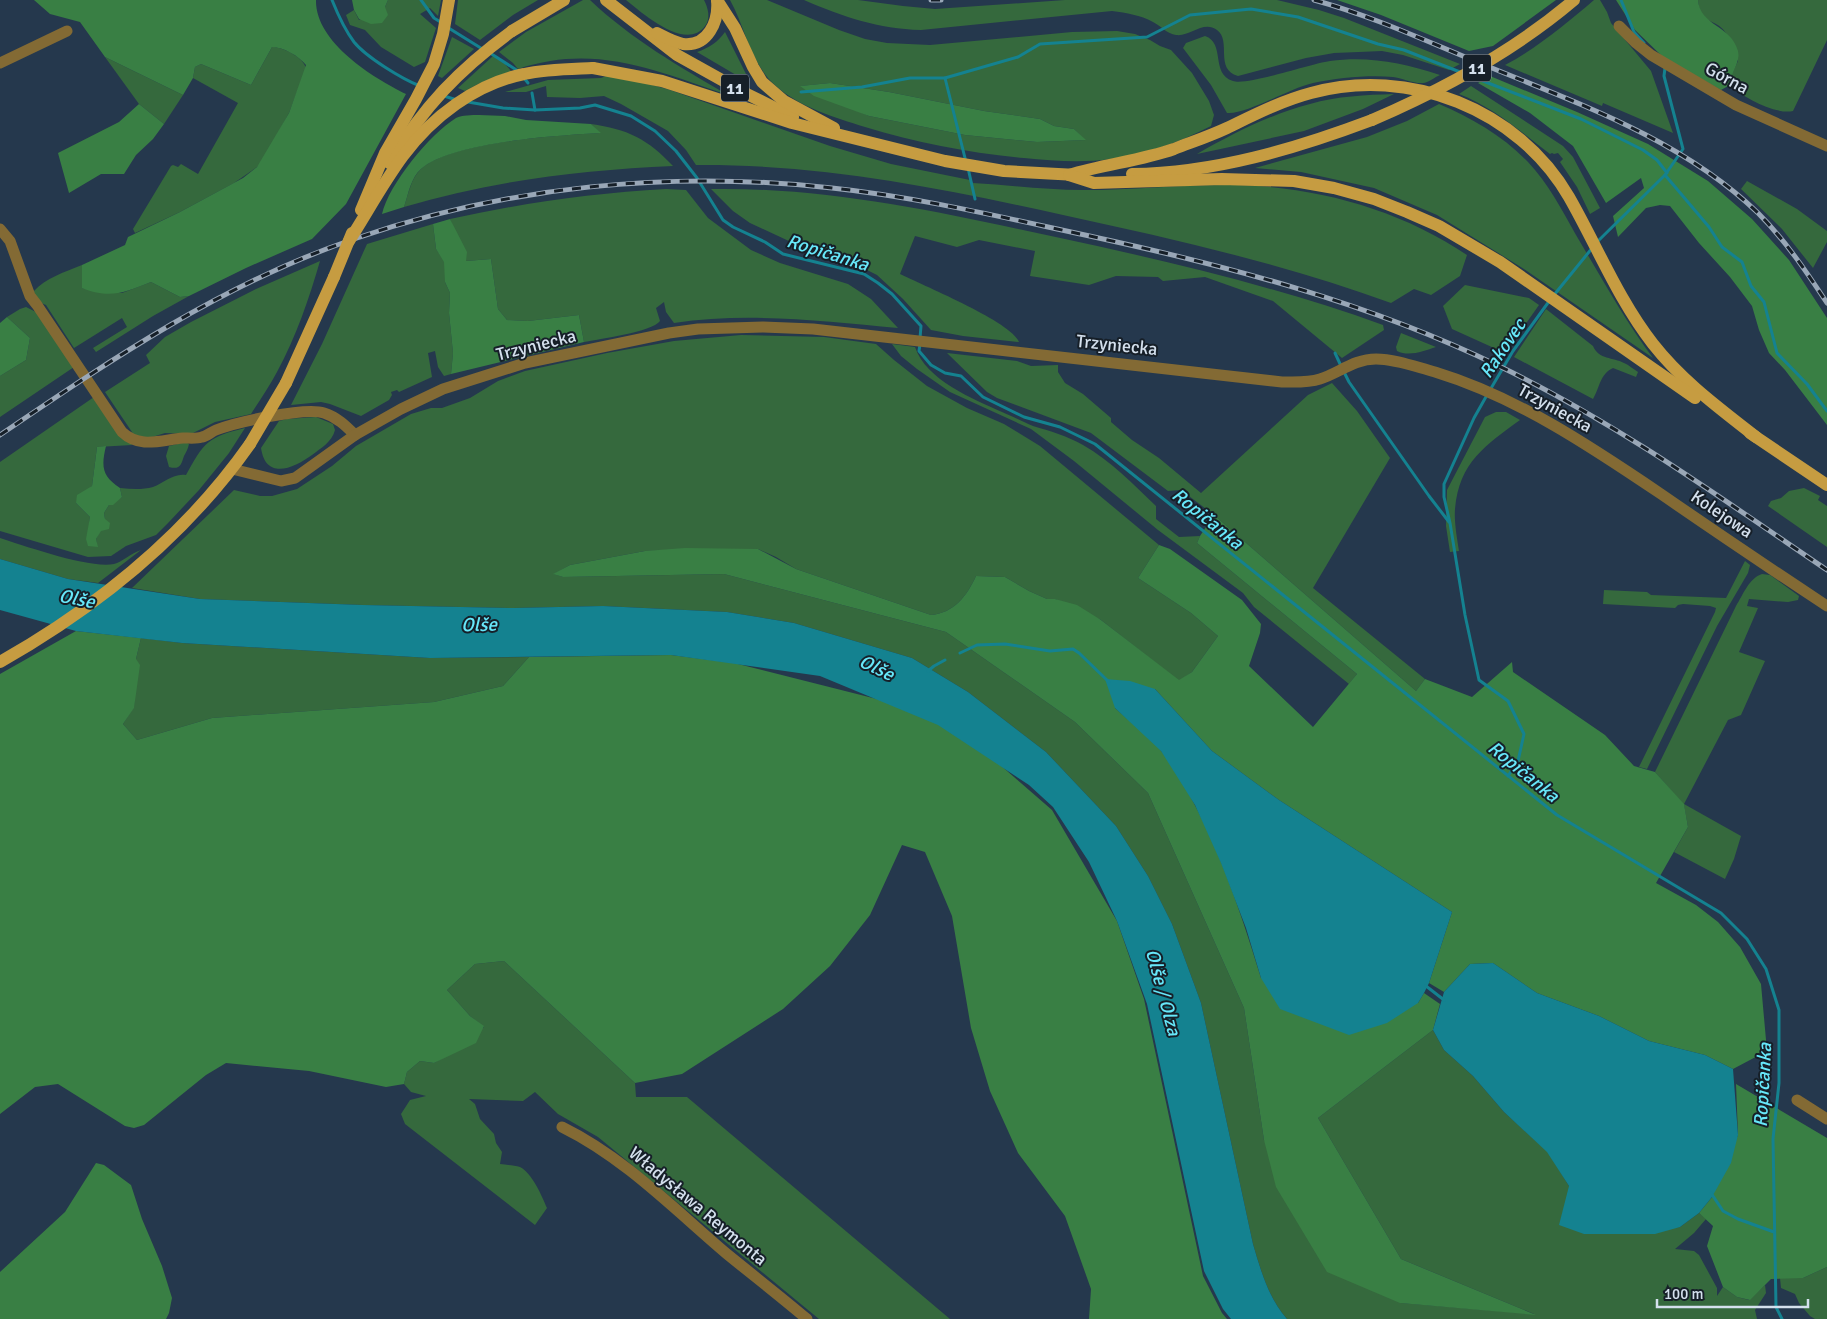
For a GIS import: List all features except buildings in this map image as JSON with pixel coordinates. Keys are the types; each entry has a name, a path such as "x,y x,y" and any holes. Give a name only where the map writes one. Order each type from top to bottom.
{"main road":[{"path":"0,662 38,640 86,607 141,564 199,508 232,469 250,444 286,383 334,277 384,153 434,64 450,0"},
{"name":"11","path":"606,0 677,55 747,94 794,117 852,138 945,161 1004,171 1069,175 1135,174 1194,169 1294,147 1372,120 1426,96 1461,77 1544,24 1574,0"},
{"path":"717,0 735,28 762,82 784,101 852,138"},
{"path":"630,19 681,44 692,43 703,39 711,30 716,17 717,0"},
{"path":"349,240 382,174 425,111 468,65 512,31 560,2"},
{"path":"349,240 402,157 432,124 460,101 488,85 523,74 544,70 593,68 662,81 792,123 852,138"},
{"path":"1069,175 1094,167 1151,157 1199,140 1260,111 1309,93 1346,86 1401,86 1432,92 1473,108 1494,120 1517,136 1533,151 1569,197 1634,318 1670,365 1690,385 1756,437"},
{"path":"1069,175 1094,183 1222,179 1294,181 1334,188 1399,208 1438,226 1500,262 1721,416 1827,485"}],"street":[{"name":"Górna","path":"1619,26 1651,55 1736,105 1827,146"},
{"path":"0,63 67,31"},
{"path":"0,229 10,241 30,296 122,432 128,438 148,443 182,438 202,438 216,430 304,411 332,416 355,435"},
{"name":"Trzyniecka","path":"232,469 281,481 295,478 355,435 400,408 443,389 525,363 669,332 763,326 813,329 1282,382 1317,380 1362,360 1377,359 1404,363 1481,389 1557,427 1597,451"},
{"name":"Kolejowa","path":"1597,451 1827,606"},
{"path":"1797,1100 1827,1119"},
{"name":"Władysława Reymonta","path":"562,1127 583,1137 638,1176 727,1254 807,1319"}],"shaded area":[{"path":"34,0 316,0 318,15 325,30 335,44 363,68 406,94 346,204 312,239 189,296 180,297 151,282 124,292 109,294 92,291 82,288 82,265 125,245 128,237 243,178 257,167 289,113 306,65 290,53 272,47 251,85 201,64 195,67 193,78 183,95 105,57 80,22 50,14"},
{"path":"352,0 388,0 385,7 388,15 382,23 371,24 359,19 354,10"},
{"path":"388,0 441,0 438,16 430,8 420,14 436,28 425,62 414,67 381,47 365,30 350,25 346,15 354,10 359,20 385,7"},
{"path":"458,0 538,0 513,15 480,40 455,24"},
{"path":"583,0 590,0 639,40 728,95 650,69 600,59 546,62 518,69 499,52 526,32"},
{"path":"626,0 704,0 708,10 708,20 705,26 697,33 687,35 676,33 653,21"},
{"path":"730,0 767,0 839,30 865,39 887,43 930,45 1072,32 1117,31 1135,34 1171,50 1192,73 1209,101 1214,115 1211,126 1175,142 1150,151 1124,157 1090,161 1024,158 924,143 885,133 830,115 807,106 786,94 767,77 760,67","holes":["830,83 889,92 984,111 1040,119 1054,126 1074,129 1085,140 1037,142 965,135 869,116 801,86"]},
{"path":"804,0 858,0 935,9 1065,0 1277,0 1344,18 1460,64 1449,70 1403,55 1382,51 1334,53 1306,58 1238,76 1227,67 1221,35 1212,27 1176,35 1143,18 1112,11 921,30 905,29 861,21"},
{"path":"1337,0 1556,0 1493,46 1469,51 1381,15"},
{"path":"1594,0 1600,0 1611,23 1651,71 1673,133 1603,103 1602,106 1505,65 1562,27"},
{"path":"1616,0 1698,0 1704,15 1729,36 1738,51 1739,55 1730,85 1721,90 1664,58 1635,30"},
{"path":"1698,0 1827,0 1827,40 1793,111 1786,112 1769,108 1743,95 1730,85 1730,78 1738,61 1731,42 1721,28 1705,18 1699,8"},
{"path":"725,32 749,80 748,82 697,52 713,44"},
{"path":"1205,36 1215,45 1222,72 1233,81 1251,80 1330,61 1359,59 1412,67 1440,75 1423,83 1383,76 1323,81 1303,86 1245,110 1227,113 1211,85 1183,48 1186,43"},
{"path":"452,37 474,49 442,78 438,76"},
{"path":"272,47 292,53 301,60 306,68 289,113 262,162 234,183 180,212 135,233 133,229 171,166 178,167 181,164 198,174 238,103 193,78 195,67 201,64 251,85"},
{"path":"493,56 505,64 511,71 465,91 458,88"},
{"path":"105,57 183,95 164,124 139,104"},
{"path":"606,76 670,90 830,146 891,164 970,180 973,183 1069,190 1238,185 1298,190 1358,204 1387,214 1415,225 1467,255 1460,276 1431,295 1414,289 1391,303 1310,276 1228,253 1018,205 927,187 835,173 743,166 696,165 686,150 668,131 604,96 580,98 547,97 546,86 526,92 505,92 548,80 601,78"},
{"path":"1490,76 1648,144 1708,181 1752,219 1789,260 1827,318 1827,425 1785,370 1769,353 1759,330 1752,306 1670,206 1660,205 1646,208 1618,237 1613,216 1644,188 1641,178 1606,203 1573,146 1530,113 1478,83"},
{"path":"830,83 889,92 984,111 1040,119 1054,126 1074,129 1086,140 1037,142 965,135 869,116 814,96 800,86"},
{"path":"1471,86 1563,146 1573,157 1600,208 1590,214 1577,187 1560,162 1563,159 1558,153 1550,154 1495,113 1459,94"},
{"path":"1394,94 1363,109 1304,131 1197,154 1252,125 1295,108 1320,101 1362,95"},
{"path":"139,104 164,124 153,139 136,155 124,174 101,174 69,193 58,153 119,122"},
{"path":"1439,104 1463,115 1498,136 1535,170 1554,197 1622,313 1653,358 1524,269 1437,215 1374,188 1301,172 1255,168 1367,137 1407,121"},
{"path":"479,115 591,124 601,133 534,138 480,146 456,152 436,160 421,169 410,186 404,207 382,214 393,189 423,147 456,118"},
{"path":"591,124 626,132 646,142 673,166 605,170 537,178 470,190 404,207 415,177 421,169 435,160 480,146 533,138 600,133"},
{"path":"1747,181 1797,209 1827,231 1827,242 1813,268 1782,229 1741,189"},
{"path":"666,189 686,190 708,218 751,250 780,263 848,284 871,299 898,328 814,320 757,318 729,318 674,323 666,312 664,302 656,308 660,321 655,325 636,332 584,342 579,315 528,321 507,320 498,309 491,259 466,261 450,219 558,200"},
{"path":"711,189 754,189 840,197 925,210 1009,227 1135,255 1260,286 1383,325 1384,330 1342,358 1273,301 1205,277 1163,281 1158,277 1116,276 1089,285 1030,276 1035,251 979,240 957,247 915,236 900,274 1001,324 1019,342 963,336 931,330 903,299 877,275 849,261 791,242 750,223 733,211"},
{"path":"450,219 467,252 466,261 491,259 498,309 507,320 528,321 579,315 584,342 451,374 453,353 449,313 450,293 445,282 444,262 436,249 433,224"},
{"path":"433,224 436,249 445,262 445,282 450,293 449,313 453,353 451,374 444,376 438,367 435,351 428,353 432,377 399,392 397,390 391,392 392,395 389,400 361,416 321,402 291,405 322,344 367,244"},
{"path":"320,261 307,304 284,359 251,414 215,422 191,434 165,433 149,438 134,435 105,392 150,363 146,355 165,337 256,289"},
{"path":"82,265 82,288 122,293 151,282 180,297 189,296 96,352 93,348 127,327 122,318 74,348 46,305 41,303 33,292 50,279"},
{"path":"1465,285 1529,298 1539,305 1505,353 1452,329 1443,306"},
{"path":"26,307 38,313 74,367 0,417 0,376 26,360 30,338 7,317"},
{"path":"1546,309 1593,346 1599,354 1620,361 1638,372 1636,377 1613,368 1603,377 1593,399 1514,357"},
{"path":"7,317 30,338 26,360 0,376 0,323"},
{"path":"1401,333 1436,347 1422,352 1402,353 1397,351 1396,347"},
{"path":"741,335 824,337 876,344 927,386 967,408 1004,424 1040,446 1159,545 1138,578 1191,613 1218,636 1192,672 1179,681 1101,620 1055,599 1047,599 1029,591 1005,577 976,576 959,602 946,611 931,615 796,569 758,549 645,551 570,565 554,574 563,577 724,574 946,632 1075,722 1148,793 1244,1008 1264,1140 1401,1303 1534,1314 1401,1259 1318,1118 1433,1030 1444,1050 1473,1076 1504,1112 1548,1152 1569,1186 1584,1234 1680,1227 1699,1213 1706,1219 1694,1233 1675,1249 1694,1251 1699,1255 1717,1288 1717,1296 1723,1287 1737,1297 1749,1300 1765,1285 1766,1293 1755,1310 1757,1319 1287,1319 1270,1293 1253,1244 1201,1003 1172,924 1148,876 1116,826 1046,752 968,692 912,658 794,623 727,612 603,606 514,608 200,599 132,588 234,490 260,496 272,496 297,489 332,466 356,446 411,414 431,408 442,408 470,398 498,381 525,371 674,341"},
{"path":"892,344 915,347 929,369 952,387 1029,424 1071,439 1103,458 1156,506 1156,519 1179,537 1200,536 1197,543 1357,674 1349,684 1254,607 1243,593 1158,530 1074,461 1031,429 950,392 901,356"},
{"path":"947,353 1017,361 1031,366 1058,365 1058,372 1065,383 1083,394 1111,418 1111,422 1132,440 1159,458 1201,493 1308,395 1332,383 1357,411 1390,458 1313,588 1425,679 1416,691 1214,515 1181,490 1168,491 1091,433 997,398 987,392"},
{"path":"94,397 132,445 97,447 92,486 76,503 90,517 89,527 97,547 96,539 105,519 104,513 109,505 122,497 120,488 149,488 173,477 186,475 208,443 223,434 245,428 229,453 199,490 156,535 126,546 111,556 88,557 0,531 0,462"},
{"path":"1496,412 1506,412 1520,420 1476,456 1468,467 1462,479 1455,509 1455,525 1459,551 1450,552 1446,526 1447,490 1485,417"},
{"path":"316,417 333,424 335,430 329,441 297,464 282,469 269,465 264,458 261,448 279,421"},
{"path":"186,442 189,444 188,449 181,464 176,468 169,467 166,456 169,446"},
{"path":"106,446 104,470 114,484 120,488 122,497 113,505 109,505 104,513 105,519 110,523 109,529 101,531 96,539 98,547 88,546 86,539 90,517 76,503 77,495 92,486 97,447"},
{"path":"1804,488 1820,496 1818,500 1827,506 1827,547 1768,506 1771,501 1781,498 1789,491"},
{"path":"1214,515 1416,691 1425,679 1472,697 1512,662 1513,672 1605,735 1634,766 1655,772 1684,804 1688,827 1656,883 1696,905 1718,922 1740,947 1761,984 1767,1051 1733,1069 1705,1055 1649,1041 1599,1016 1537,993 1493,963 1470,964 1444,992 1429,983 1452,912 1279,800 1212,751 1155,689 1115,708 1162,752 1194,803 1208,831 1232,890 1261,978 1418,1003 1424,993 1440,1004 1433,1030 1318,1118 1401,1259 1536,1315 1400,1303 1327,1272 1276,1187 1264,1140 1244,1008 1148,793 1075,722 946,632 724,574 563,577 553,574 570,565 645,551 685,548 758,549 796,569 931,615 946,611 959,602 976,576 1005,577 1047,599 1055,599 1077,605 1101,620 1179,680 1192,672 1218,636 1191,613 1138,578 1159,545 1170,549 1242,600 1261,624 1260,633 1249,666 1313,727 1357,674 1197,543"},
{"path":"0,538 57,556 103,565 117,563 141,550 98,583 68,579 0,559"},
{"path":"1745,561 1750,565 1748,573 1717,626 1647,769 1639,767 1716,608 1683,604 1675,608 1603,604 1604,590 1647,592 1651,595 1726,598"},
{"path":"1762,574 1770,575 1799,596 1798,600 1788,602 1749,599 1747,606 1758,608 1739,652 1765,661 1741,715 1728,720 1684,804 1741,836 1725,879 1674,852 1688,827 1684,805 1655,772 1736,606 1753,579"},
{"path":"76,631 141,638 136,659 140,665 134,708 123,724 137,740 212,718 434,702 503,686 529,657 671,655 734,663 944,716 1052,810 1117,921 1144,999 1203,1276 1227,1319 1089,1319 1091,1289 1065,1216 1018,1153 990,1091 971,1028 952,916 925,852 902,845 870,915 830,966 783,1009 682,1074 635,1083 504,961 475,964 447,990 470,1016 484,1026 476,1043 434,1063 420,1061 407,1072 404,1084 386,1087 309,1071 226,1063 206,1075 144,1125 134,1128 125,1126 58,1084 35,1087 0,1114 0,674"},
{"path":"141,638 182,643 430,658 529,657 503,686 434,702 212,718 137,740 123,724 134,707 136,659"},
{"path":"504,961 635,1083 636,1097 687,1097 950,1319 819,1319 598,1137 558,1114 535,1092 523,1101 469,1099 475,1104 480,1119 494,1134 496,1143 502,1152 500,1164 520,1167 529,1174 539,1191 547,1208 535,1225 405,1124 401,1114 410,1100 426,1096 411,1092 404,1084 407,1072 420,1061 434,1063 454,1052 484,1027 470,1016 447,990 475,964"},
{"path":"1736,1084 1827,1138 1827,1267 1803,1278 1771,1279 1750,1300 1737,1297 1723,1287 1707,1246 1713,1226 1699,1213 1712,1197 1738,1135"},
{"path":"96,1163 104,1165 131,1185 142,1219 162,1266 172,1298 166,1319 0,1319 0,1272 65,1212"},
{"path":"1827,1267 1827,1319 1815,1319 1799,1303 1795,1294 1781,1288 1780,1278 1803,1278"}],"water":[{"path":"0,559 68,579 200,599 514,608 603,606 727,612 794,623 912,658 968,692 1046,752 1116,826 1148,876 1172,924 1201,1003 1253,1244 1270,1293 1287,1319 1231,1319 1223,1309 1204,1271 1147,1004 1117,921 1089,862 1053,807 1029,785 938,725 820,676 671,655 430,658 182,643 76,631 0,610"},
{"path":"1105,679 1130,681 1155,689 1212,751 1279,800 1452,912 1429,983 1418,1003 1387,1023 1349,1035 1280,1009 1261,978 1246,928 1221,863 1195,805 1161,751 1115,708"},
{"path":"1493,963 1537,993 1599,1016 1649,1041 1705,1055 1733,1069 1738,1135 1731,1163 1712,1197 1699,1213 1680,1227 1655,1234 1584,1234 1559,1225 1569,1186 1547,1152 1504,1112 1473,1076 1444,1050 1433,1030 1444,992 1470,964"}],"waterway":[{"name":"Ropičanka","path":"332,0 339,17 354,42 360,48 385,67 420,86"},
{"path":"421,0 434,18 442,23"},
{"name":"Rakovec","path":"1621,0 1634,32 1644,43"},
{"path":"801,92 862,87 910,78 945,78 1018,57 1040,44 1147,37 1190,15 1251,9 1298,17 1378,44 1404,50 1460,72"},
{"path":"447,27 484,50"},
{"path":"490,53 518,71"},
{"name":"Rakovec","path":"1597,242 1665,175 1683,149 1664,76 1665,68"},
{"path":"1470,76 1581,119 1643,150 1657,160 1667,173"},
{"path":"524,78 528,83"},
{"path":"945,78 966,162"},
{"path":"532,93 535,110"},
{"name":"Ropičanka","path":"444,96 457,100"},
{"name":"Ropičanka","path":"468,102 503,108 535,110 580,108 595,105 631,116 655,131 676,151 697,178 723,220 733,227 765,242 783,254 864,274 892,294 921,326 920,338"},
{"path":"968,168 975,199"},
{"path":"1665,175 1709,227 1722,247 1742,262 1751,286 1764,302 1777,353 1807,384 1827,411"},
{"name":"Rakovec","path":"1554,295 1593,247"},
{"name":"Rakovec","path":"1490,390 1513,351 1550,300"},
{"name":"Ropičanka","path":"920,344 919,351 931,365 945,373 961,376 983,397 1024,417 1060,427 1095,444 1557,815 1721,913 1747,939 1766,969 1779,1010 1779,1083 1773,1139 1776,1307 1782,1319"},
{"path":"1335,353 1341,366"},
{"path":"1344,372 1349,382 1449,522"},
{"name":"Rakovec","path":"1487,395 1474,418 1444,484 1444,497 1465,615 1479,680 1508,701 1524,734 1518,761 1508,776"},
{"path":"960,653 977,645 1005,644 1050,651 1073,649 1109,682"},
{"path":"928,671 945,660"},
{"path":"1426,986 1444,1000"},
{"path":"1711,1193 1723,1211 1738,1219 1774,1232"}],"railway":[{"path":"931,0 941,0"},
{"path":"1314,0 1380,22 1559,95 1630,127 1664,145 1728,187 1758,213 1786,245 1827,303"},
{"path":"0,435 84,378 214,300 306,257 354,239 412,221 471,206 530,195 590,187 651,182 772,183 832,188 927,202 1138,247 1296,288 1399,323 1499,366 1584,411 1667,462 1827,570"}],"water label":[{"name":"Olše","path":"77,598"},
{"name":"Olše","path":"479,624"},
{"name":"Olše","path":"877,667"},
{"name":"Olše / Olza","path":"1164,992"}]}
